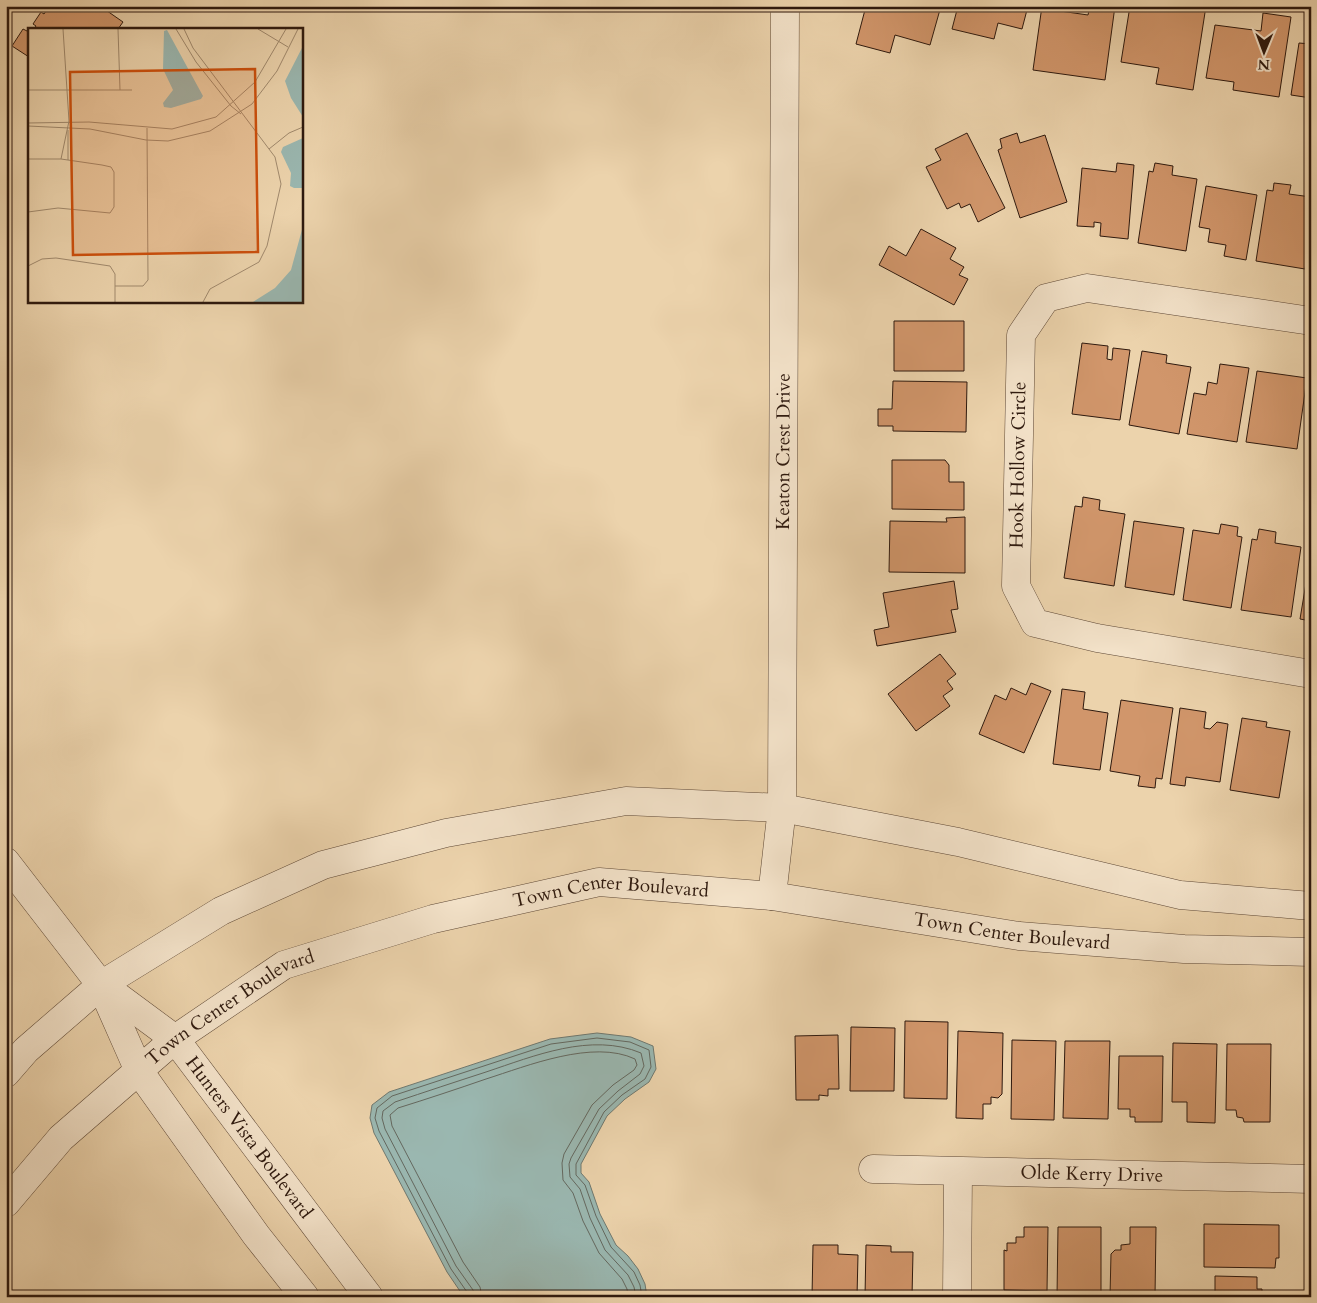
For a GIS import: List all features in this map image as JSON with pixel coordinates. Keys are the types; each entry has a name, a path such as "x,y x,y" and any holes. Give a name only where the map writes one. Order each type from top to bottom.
{"street":[{"name":"Keaton Crest Drive","path":"772,896 782,808 785,6"},
{"name":"Hook Hollow Circle","path":"1311,321 1087,288 1046,298 1021,335 1016,586 1035,623 1097,638 1311,674"},
{"path":"6,1073 26,1050 101,985 221,911 323,865 446,833 626,801 782,808 958,842 1180,895 1311,906"},
{"path":"6,862 101,985 139,1070 256,1235 305,1297"},
{"name":"Town Center Boulevard","path":"6,1203 61,1138 175,1039 284,966 433,919 598,882 772,896 1019,936 1184,949 1311,952"},
{"name":"Hunters Vista Boulevard","path":"101,985 175,1039 369,1297"},
{"name":"Olde Kerry Drive","path":"872,1169 1311,1179"},
{"path":"957,1297 958,1172"}],"water":[{"path":"597,1033 631,1037 653,1046 656,1069 649,1082 625,1099 607,1116 581,1164 581,1173 589,1182 600,1214 616,1245 638,1269 645,1284 647,1297 464,1297 447,1272 374,1133 370,1118 372,1105 389,1092 550,1039"}],"building":[{"path":"46,6 100,6 123,22 119,28 35,28 36,26 33,24 41,12 44,14 48,8"},
{"path":"866,6 941,6 930,45 895,35 890,53 856,44"},
{"path":"958,6 1028,6 1022,29 998,23 994,39 952,29"},
{"path":"1042,6 1061,6 1060,11 1088,15 1090,6 1115,6 1105,80 1033,70"},
{"path":"1130,6 1206,6 1193,90 1156,84 1159,68 1121,62"},
{"path":"1263,13 1291,17 1279,97 1233,90 1234,82 1206,78 1215,25 1261,31"},
{"path":"23,29 28,32 28,56 12,46"},
{"path":"1299,43 1311,44 1311,98 1291,95"},
{"path":"967,133 1005,208 978,222 970,204 961,208 959,203 947,209 926,167 941,160 935,149"},
{"path":"1017,133 1020,143 1045,135 1067,202 1020,218 998,150 1002,148 1000,139"},
{"path":"1117,163 1134,165 1128,239 1100,236 1101,223 1094,222 1094,227 1077,226 1082,168 1116,172"},
{"path":"1155,163 1173,166 1172,175 1197,179 1186,251 1138,243 1149,171 1153,172"},
{"path":"1274,183 1291,185 1289,194 1311,197 1311,234 1305,269 1256,261 1267,190 1273,191"},
{"path":"1206,186 1257,195 1246,260 1224,256 1226,245 1208,242 1210,229 1199,227"},
{"path":"921,229 956,248 950,259 964,267 959,275 968,279 954,305 879,265 889,246 906,256"},
{"path":"894,321 964,321 964,371 894,371"},
{"path":"1082,343 1108,346 1107,359 1112,360 1113,348 1130,350 1120,420 1072,414"},
{"path":"1142,351 1167,355 1166,363 1191,367 1179,434 1129,425"},
{"path":"1220,364 1249,368 1237,442 1187,434 1194,393 1206,395 1208,382 1217,384"},
{"path":"1257,371 1307,378 1297,449 1246,442"},
{"path":"893,381 967,382 966,432 893,431 893,426 878,426 878,409 892,409"},
{"path":"1311,424 1311,452 1306,452"},
{"path":"892,460 945,460 949,465 949,482 964,482 964,510 892,509"},
{"path":"1083,497 1100,500 1099,510 1125,514 1114,586 1064,578 1075,506 1082,507"},
{"path":"965,517 965,573 889,572 890,521 947,522 946,518"},
{"path":"1134,521 1184,528 1174,595 1125,587"},
{"path":"1221,524 1238,527 1237,536 1242,537 1231,608 1183,600 1193,530 1219,534"},
{"path":"1259,529 1276,532 1275,543 1301,547 1291,617 1241,610 1252,539 1257,540"},
{"path":"1311,553 1311,621 1300,619"},
{"path":"954,581 958,609 951,610 956,632 877,646 874,630 889,627 883,593"},
{"path":"940,654 956,674 947,681 953,689 943,696 950,706 916,731 888,694"},
{"path":"1031,683 1051,691 1024,753 979,734 995,695 1006,700 1011,688 1026,695"},
{"path":"1062,689 1085,692 1083,709 1108,713 1100,770 1053,764"},
{"path":"1121,700 1173,708 1162,779 1156,778 1155,788 1138,786 1140,776 1110,771"},
{"path":"1180,708 1206,712 1204,728 1210,729 1217,722 1228,724 1220,782 1186,777 1185,786 1170,784"},
{"path":"1242,718 1267,722 1266,727 1290,731 1279,798 1230,790"},
{"path":"905,1021 948,1022 947,1099 904,1098"},
{"path":"851,1027 895,1028 894,1091 850,1091"},
{"path":"958,1031 1003,1033 1002,1094 998,1098 991,1097 991,1104 983,1104 983,1119 956,1118"},
{"path":"838,1035 839,1089 828,1089 828,1096 819,1095 819,1100 796,1100 795,1036"},
{"path":"1012,1040 1056,1041 1054,1120 1011,1119"},
{"path":"1065,1041 1110,1041 1108,1119 1063,1118"},
{"path":"1173,1043 1217,1044 1215,1123 1187,1122 1187,1102 1172,1102"},
{"path":"1227,1044 1271,1044 1270,1122 1244,1122 1243,1118 1237,1117 1236,1110 1226,1110"},
{"path":"1119,1056 1163,1056 1162,1122 1135,1122 1135,1117 1130,1117 1130,1109 1118,1109"},
{"path":"1204,1224 1279,1225 1279,1258 1276,1258 1275,1268 1204,1267"},
{"path":"1024,1227 1048,1227 1047,1291 1004,1290 1004,1250 1007,1251 1007,1243 1016,1243 1016,1237 1024,1237"},
{"path":"1058,1227 1101,1227 1101,1297 1057,1297"},
{"path":"1130,1227 1156,1227 1155,1297 1110,1297 1111,1254 1115,1250 1121,1250 1121,1245 1130,1244"},
{"path":"813,1245 838,1245 838,1254 858,1255 857,1297 812,1297"},
{"path":"866,1245 891,1246 891,1252 913,1252 912,1297 865,1297"},
{"path":"1215,1276 1257,1277 1257,1289 1262,1289 1262,1294 1280,1295 1280,1297 1215,1297"}]}
